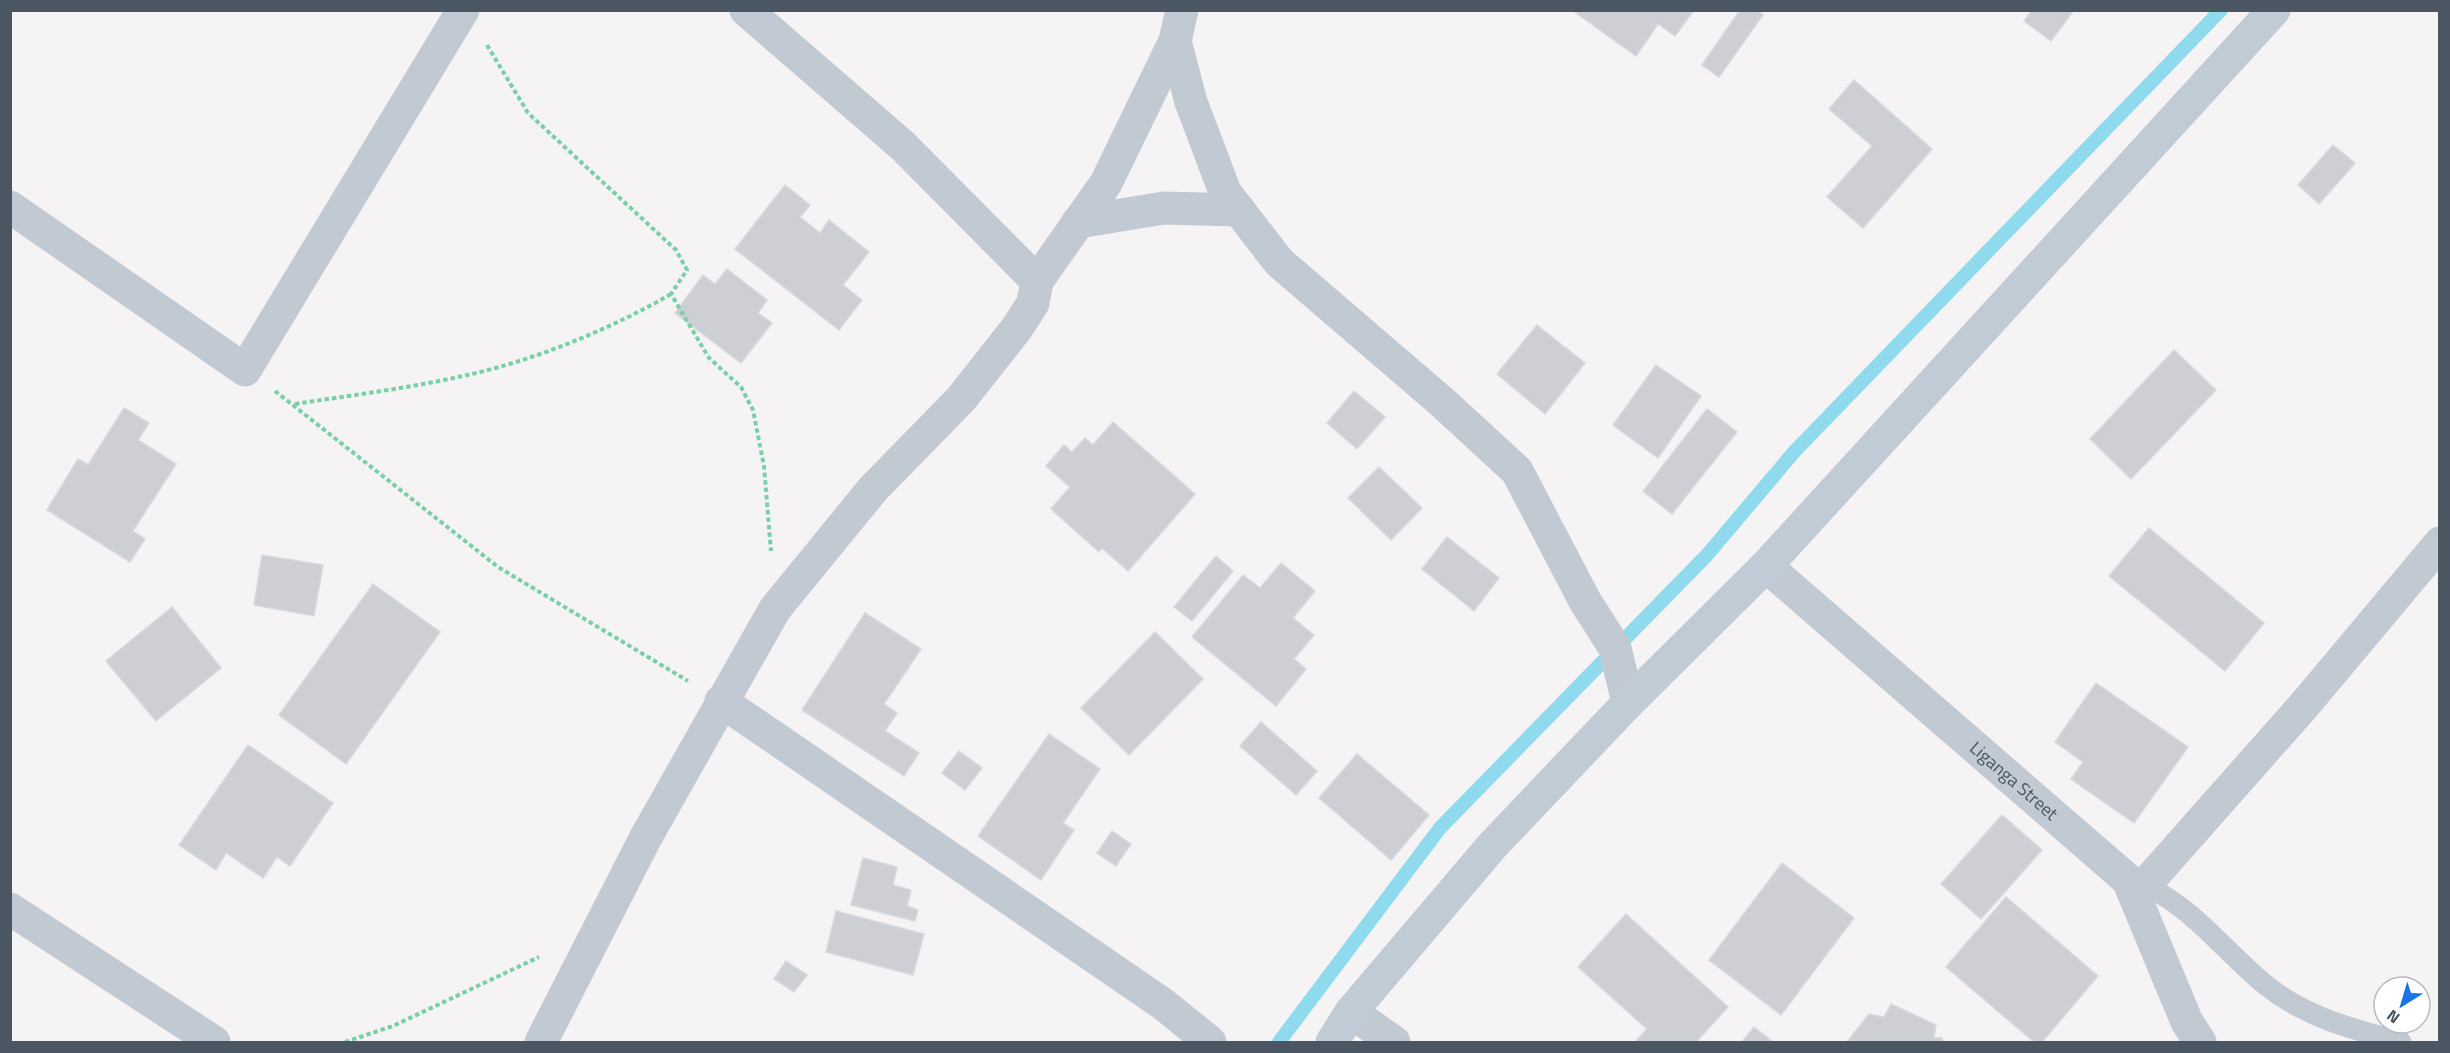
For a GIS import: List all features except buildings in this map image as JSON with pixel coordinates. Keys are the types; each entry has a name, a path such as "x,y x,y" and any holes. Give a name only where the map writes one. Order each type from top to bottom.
{"main road":[{"path":"1332,1042 1351,1012 1492,846 1628,703 1766,566 2274,10"}],"street":[{"path":"10,207 245,370 463,10"},
{"path":"746,10 903,146 1037,281"},
{"path":"1178,26 1194,112 1225,192 1279,262 1442,402 1517,471 1585,601 1615,648 1628,703"},
{"path":"541,1042 641,847 721,701 775,609 873,489 961,399 1017,328 1033,303 1037,281 1106,183 1178,26"},
{"path":"1078,222 1164,208 1239,210"},
{"path":"2136,883 2306,704 2439,543"},
{"name":"Liganga Street","path":"1766,566 2136,883 2187,1022 2200,1042"},
{"path":"721,701 1163,1004 1210,1042"},
{"path":"10,909 198,1038"},
{"path":"1351,1012 1394,1042"}],"lane":[{"path":"2136,883 2189,915 2268,987 2308,1012 2401,1042"}],"path":[{"path":"294,404 469,375 555,348 632,317 671,294 687,270 676,250 528,113 485,41"},
{"path":"671,294 709,358 741,387 753,410 765,466 775,609"},
{"path":"245,370 294,404 498,567 721,701"},
{"path":"345,1042 393,1026 545,954"}],"waterway":[{"path":"1279,1042 1440,828 1707,555 1794,452 2221,10"}]}
